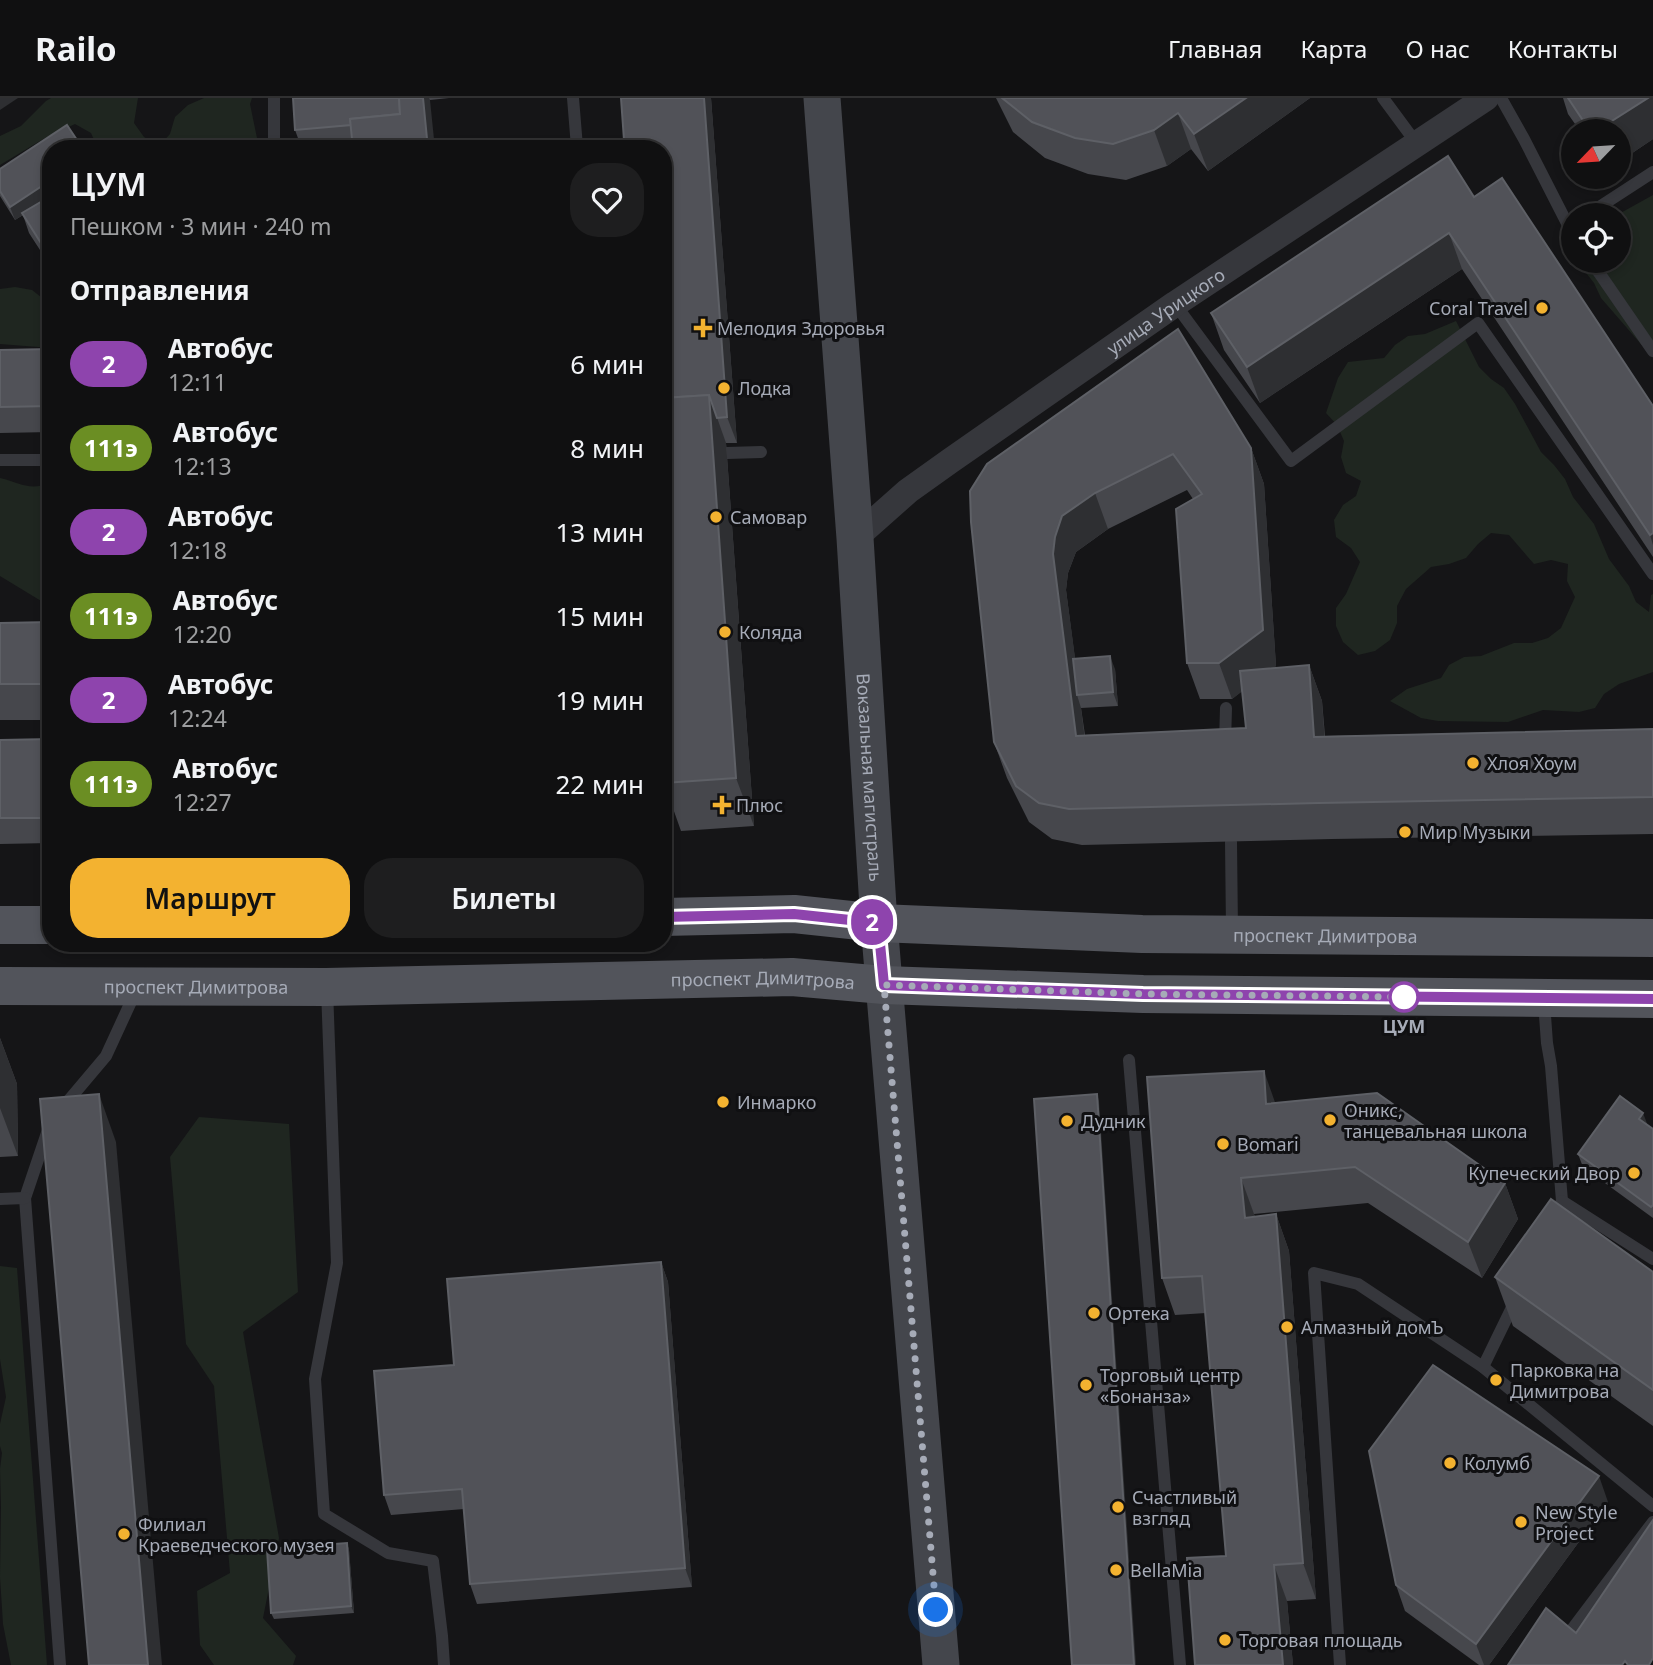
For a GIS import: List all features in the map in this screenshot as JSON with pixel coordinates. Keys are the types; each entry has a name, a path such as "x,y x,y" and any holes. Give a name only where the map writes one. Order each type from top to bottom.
{"main road":[{"name":"Вокзальная магистраль","path":"822,98 855,538 878,923 941,1665"},
{"name":"проспект Димитрова","path":"672,916 794,914 878,923 1142,934 1653,938"},
{"path":"0,925 42,925"},
{"name":"проспект Димитрова","path":"0,986 326,987 792,977 884,985 1143,994 1653,999"}],"street":[{"name":"улица Урицкого","path":"855,538 918,484 1175,304 1486,98"}],"lane":[{"path":"274,98 274,140"},
{"path":"573,98 576,140"},
{"path":"1383,98 1417,144"},
{"path":"1501,98 1561,208"},
{"path":"1605,203 1653,172"},
{"path":"1599,273 1653,351"},
{"path":"1175,304 1292,461 1478,323 1653,574"},
{"path":"727,453 761,452"},
{"path":"0,460 42,460"},
{"path":"1225,753 1226,708"},
{"path":"1231,842 1232,934"},
{"path":"60,1665 25,1198 51,1121 106,1056 138,986"},
{"path":"326,987 337,1263 315,1379 324,1514 388,1553 433,1561 444,1665"},
{"path":"1543,998 1562,1201 1551,1225"},
{"path":"1129,1060 1180,1665"},
{"path":"0,1199 25,1198"},
{"path":"1562,1201 1653,1259"},
{"path":"1340,1665 1314,1273 1358,1284 1483,1367 1653,1506"},
{"path":"1483,1367 1523,1284"},
{"path":"1545,1665 1653,1522"}],"shaded area":[{"path":"51,98 138,98 134,123 149,140 94,140 91,133 75,124 45,138 0,165 0,136 21,126"},
{"path":"204,98 252,98 250,104 257,138 164,140 170,134 175,117 188,105"},
{"path":"1653,195 1653,358 1601,298 1586,273 1631,273 1631,207"},
{"path":"15,287 32,290 42,298 42,347 0,344 0,289"},
{"path":"1456,321 1479,367 1504,388 1541,452 1565,479 1573,497 1594,524 1609,559 1629,586 1636,602 1649,612 1653,594 1653,672 1619,684 1604,694 1595,708 1579,712 1543,710 1508,722 1438,721 1421,718 1390,701 1407,689 1441,678 1449,665 1464,657 1481,656 1514,643 1532,643 1548,638 1561,628 1575,597 1567,581 1568,564 1551,560 1534,564 1509,535 1491,533 1466,558 1431,567 1406,589 1397,606 1397,623 1390,640 1375,651 1358,655 1343,642 1336,626 1336,608 1346,594 1360,562 1351,548 1336,537 1334,520 1343,505 1356,496 1361,481 1346,473 1341,457 1344,441 1337,425 1326,413 1338,378 1348,362 1384,358 1395,345 1408,336 1425,334"},
{"path":"0,478 30,486 42,485 42,602 0,576"},
{"path":"199,1117 289,1124 298,1292 243,1332 279,1538 263,1618 296,1656 293,1665 214,1665 200,1645 197,1591 230,1573 214,1386 186,1344 170,1157"},
{"path":"0,1266 17,1268 47,1665 11,1665 3,1624 0,1577 0,1424 6,1397 0,1359"}],"building":[{"path":"293,98 399,98 400,114 350,119 351,125 295,130"},
{"path":"399,98 423,98 427,140 352,140 350,119 400,114"},
{"path":"621,98 704,98 727,417 717,418 709,395 672,397 672,140 624,140"},
{"path":"1002,98 1246,98 1194,134 1178,113 1154,130 1113,144 1075,138 1032,122"},
{"path":"1568,98 1648,98 1615,119 1582,119"},
{"path":"67,125 77,140 44,140"},
{"path":"42,141 42,186 10,207 0,191 0,169"},
{"path":"1448,156 1474,197 1502,178 1561,267 1561,273 1565,273 1653,406 1653,533 1650,535 1449,233 1247,367 1211,313"},
{"path":"42,201 42,245 22,213"},
{"path":"1178,329 1251,448 1263,630 1219,663 1187,663 1176,509 1202,494 1173,454 1095,493 1062,516 1053,554 1076,736 1246,728 1240,671 1309,665 1314,737 1653,729 1653,797 1069,809 1039,803 1016,786 994,742 970,491 987,464"},
{"path":"42,349 42,406 0,407 0,350"},
{"path":"709,395 736,778 672,782 672,397"},
{"path":"42,622 42,684 0,684 0,623"},
{"path":"1110,656 1113,692 1077,695 1073,659"},
{"path":"42,739 42,818 0,818 0,740"},
{"path":"1264,1071 1266,1104 1377,1093 1505,1183 1468,1242 1355,1167 1241,1178 1245,1218 1276,1214 1303,1563 1274,1565 1283,1665 1195,1665 1187,1558 1226,1556 1202,1276 1162,1278 1147,1077"},
{"path":"99,1094 148,1665 89,1665 40,1099"},
{"name":"Торговый центр «Бонанза»","path":"1097,1094 1134,1665 1072,1665 1034,1099"},
{"path":"1620,1096 1643,1113 1639,1119 1653,1129 1651,1207 1578,1154"},
{"path":"1551,1199 1653,1272 1653,1390 1495,1277"},
{"path":"661,1262 685,1568 470,1584 462,1489 384,1495 374,1371 454,1365 447,1279"},
{"path":"1433,1365 1599,1476 1476,1644 1396,1585 1369,1451"},
{"path":"1653,1520 1653,1658 1649,1665 1628,1665 1625,1661 1622,1665 1508,1665 1546,1608 1576,1633"},
{"path":"347,1543 351,1606 271,1613 267,1549"}],"bus line":[{"name":"2","path":"672,917 794,914 878,923 884,985 1143,994 1653,999"}],"place":[{"name":"Coral Travel","path":"1542,308"},
{"name":"Мелодия Здоровья","path":"703,328"},
{"name":"Лодка","path":"724,388"},
{"name":"Самовар","path":"716,517"},
{"name":"Коляда","path":"725,632"},
{"name":"Хлоя Хоум","path":"1473,763"},
{"name":"Плюс","path":"722,805"},
{"name":"Мир Музыки","path":"1405,832"},
{"name":"ЦУМ","path":"1404,997"},
{"name":"Инмарко","path":"723,1102"},
{"name":"Оникс, танцевальная школа","path":"1330,1120"},
{"name":"Дудник","path":"1067,1121"},
{"name":"Bomari","path":"1223,1144"},
{"name":"Купеческий Двор","path":"1634,1173"},
{"name":"Ортека","path":"1094,1313"},
{"name":"Алмазный домЪ","path":"1287,1327"},
{"name":"Парковка на Димитрова","path":"1496,1380"},
{"name":"Торговый центр «Бонанза»","path":"1086,1385"},
{"name":"Колумб","path":"1450,1463"},
{"name":"Счастливый взгляд","path":"1118,1507"},
{"name":"New Style Project","path":"1521,1522"},
{"name":"Филиал Краеведческого музея","path":"124,1534"},
{"name":"BellaMia","path":"1116,1570"},
{"name":"Торговая площадь","path":"1225,1640"}],"route":[{"path":"936,1610 884,985 1143,994 1410,997 1404,997"}]}
